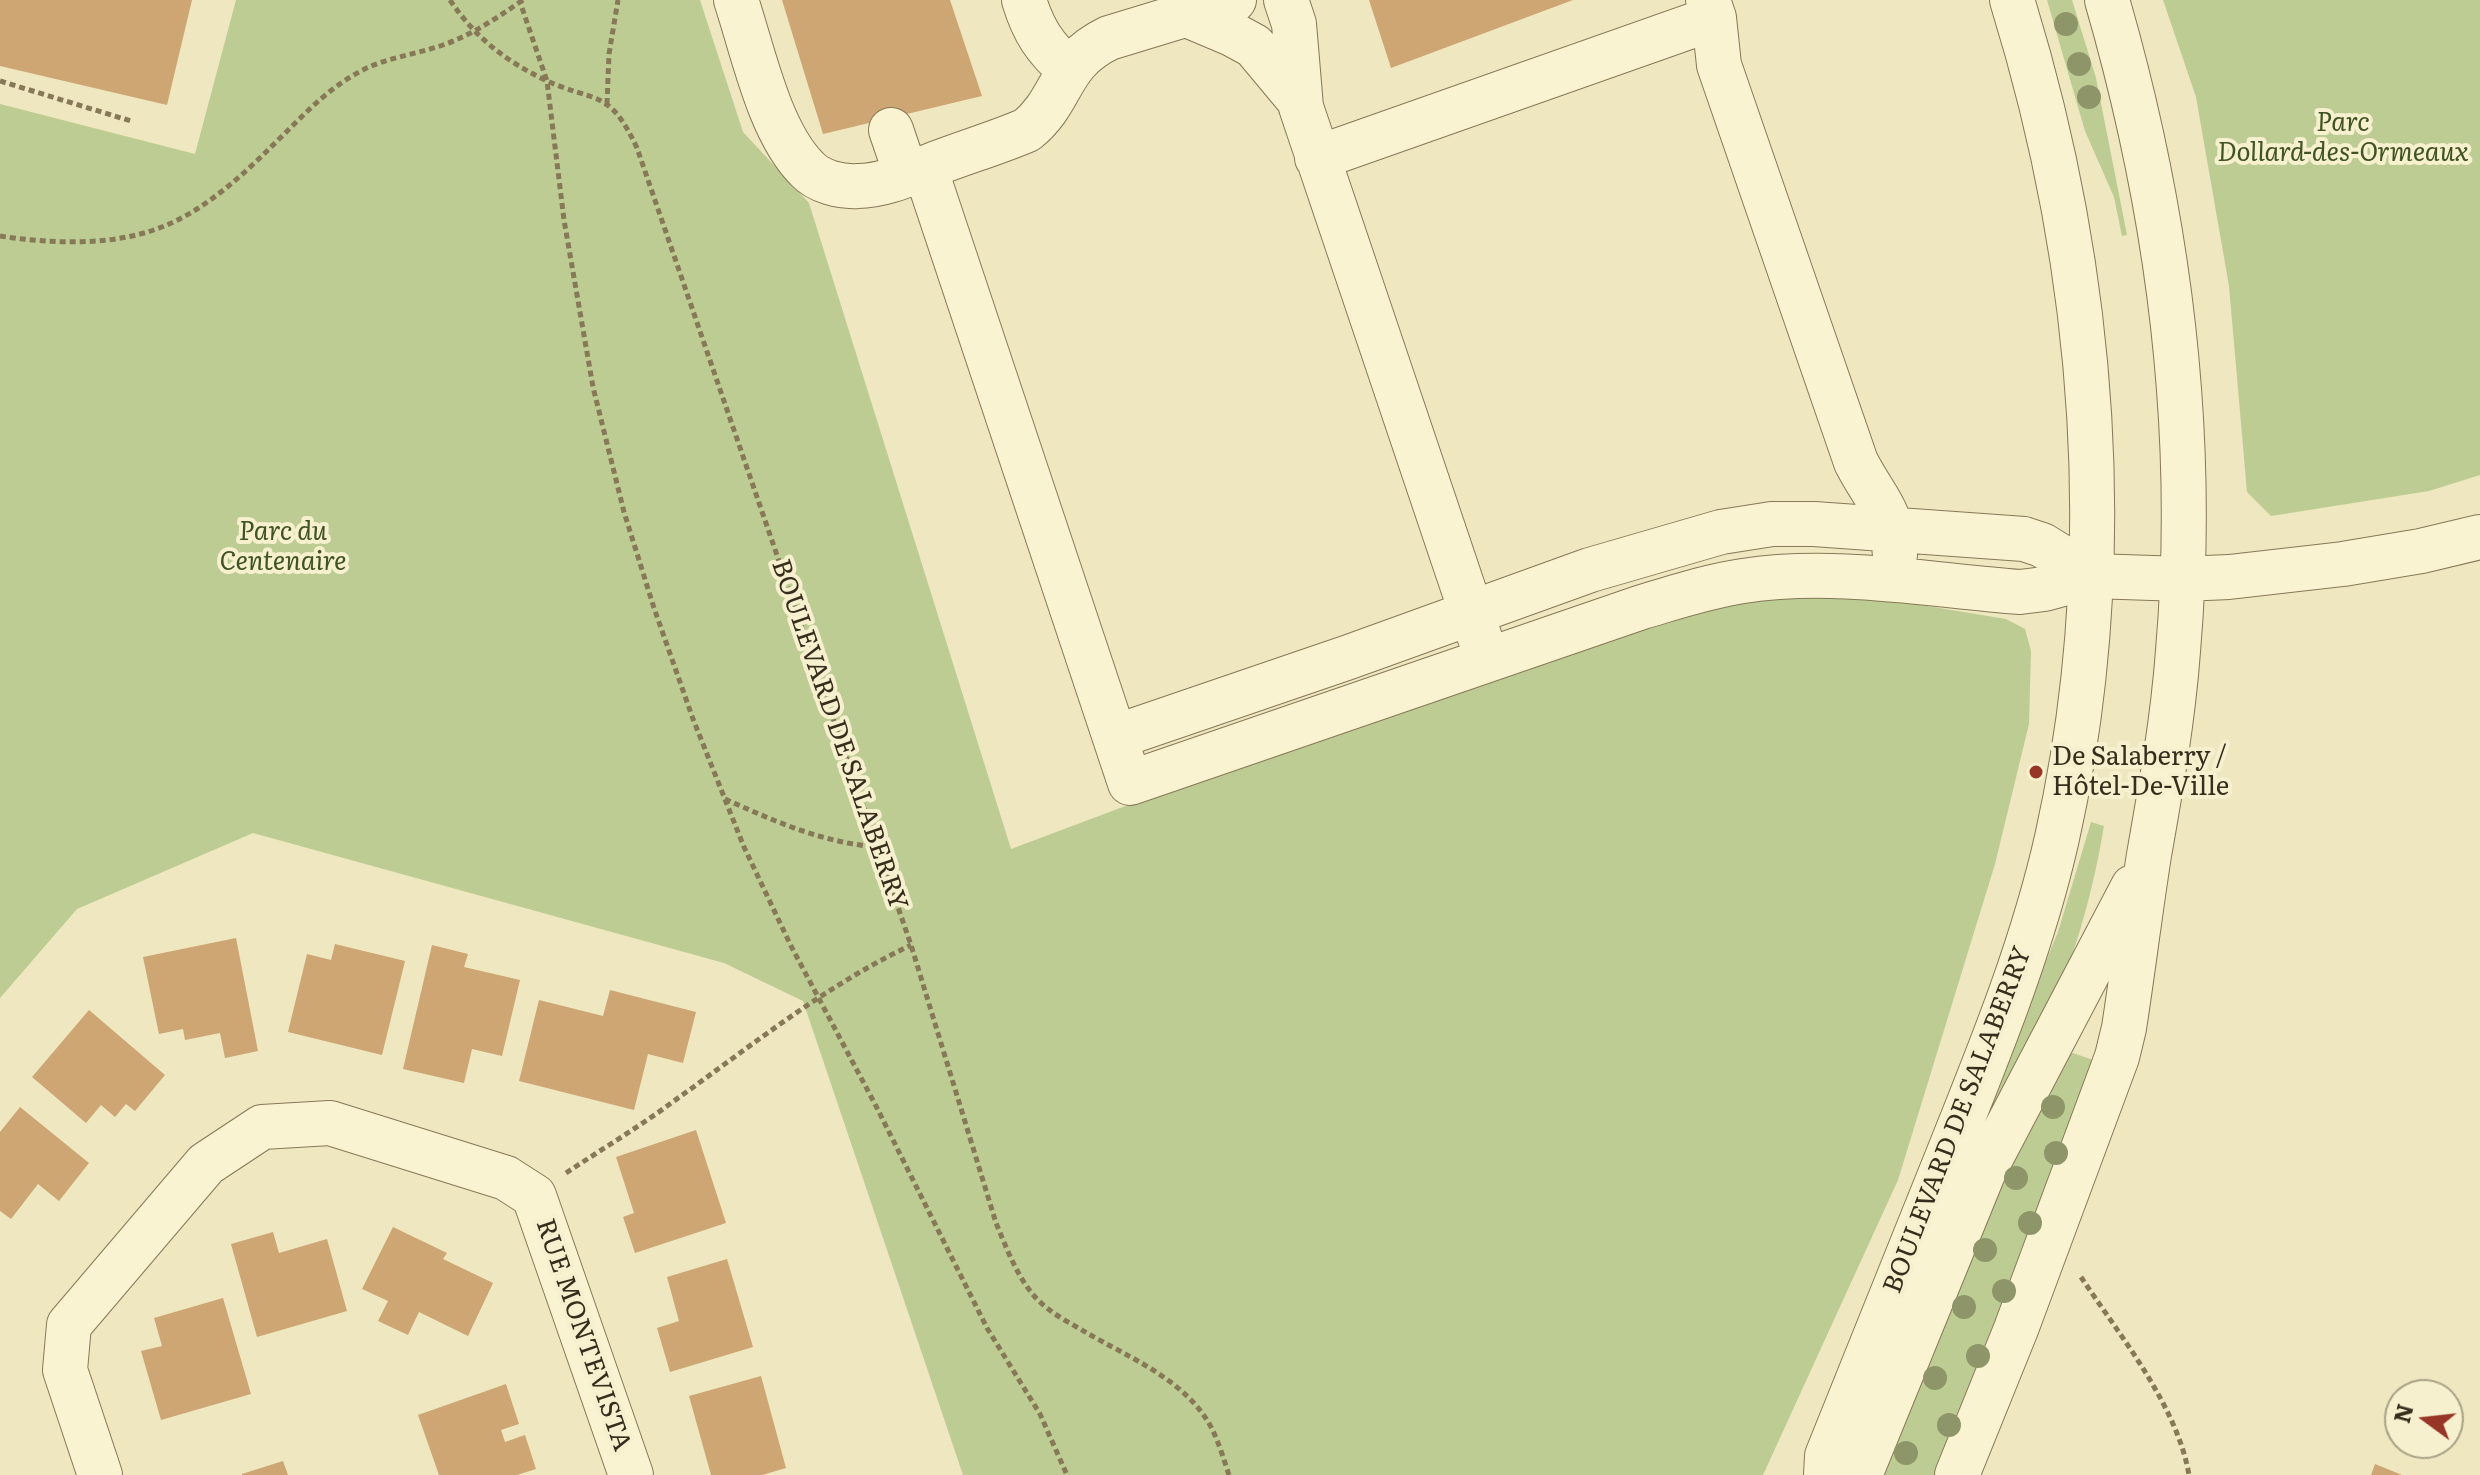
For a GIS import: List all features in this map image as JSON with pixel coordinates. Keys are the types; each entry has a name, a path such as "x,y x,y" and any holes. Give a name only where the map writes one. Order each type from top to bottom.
{"street":[{"path":"736,0 773,114 784,138 809,172 823,180 860,187 916,171 1027,130 1049,107 1069,69 1080,56 1109,38 1234,0"},
{"path":"1024,0 1047,50 1069,69"},
{"path":"1286,0 1294,24 1299,100 1488,660"},
{"name":"BOULEVARD DE SALABERRY","path":"1826,1475 1827,1456 1993,1043 2046,879 2077,729 2088,654 2093,456 2079,309 2051,145 2012,0"},
{"name":"BOULEVARD DE SALABERRY","path":"1957,1475 2111,1077 2124,1028 2164,771 2178,653 2183,579 2182,431 2164,250 2141,127 2107,0"},
{"path":"1317,158 1711,9 1719,65 1856,462 1882,502 1892,529 1895,581"},
{"path":"1187,15 1254,46 1299,100"},
{"path":"891,130 916,171 1130,783 1709,587 1822,576 2020,592 2092,576 2229,577 2343,564 2480,537"},
{"path":"1115,737 1604,565 1721,532 1750,527 1792,524 2024,539 2042,545 2092,576"},
{"name":"BOULEVARD DE SALABERRY","path":"1860,1475 1984,1171 2150,854"},
{"name":"RUE MONTEVISTA","path":"100,1475 65,1370 69,1325 206,1164 262,1127 330,1123 506,1178 534,1196 631,1475"}],"path":[{"name":"BOULEVARD DE SALABERRY","path":"450,0 475,32 498,54 547,81 593,95 607,104 627,126 911,945 996,1223 1024,1283 1038,1300 1056,1315 1170,1382 1197,1407 1211,1427 1229,1475"},
{"path":"607,104 609,54 618,0"},
{"path":"0,236 108,240 168,225 200,207 228,185 304,113 359,72 383,61 426,50 475,32 521,1 547,81 564,220 596,401 624,512 693,719 757,875 987,1328 1040,1414 1067,1475"},
{"path":"0,81 131,121"},
{"path":"724,799 826,839 878,847"},
{"path":"558,1178 671,1104 818,997 911,945"},
{"path":"2072,1265 2162,1404 2186,1459 2189,1475"}],"green space":[{"name":"Parc du Centenaire","path":"236,0 700,0 743,132 809,203 1011,849 1493,668 1726,602 1855,594 2006,619 2025,629 2031,651 2029,724 1995,864 1898,1180 1763,1475 963,1475 803,1001 724,963 253,833 77,909 0,998 0,104 195,154"},
{"path":"2047,0 2072,0 2096,78 2127,235 2122,236 2114,197 2085,131"},
{"name":"Parc Dollard-des-Ormeaux","path":"2163,0 2480,0 2480,475 2429,491 2271,516 2247,492 2229,286 2196,97"},
{"path":"2091,822 2104,826 2085,913 2067,970 2024,1065 1967,1150 2058,932"},
{"path":"2068,1054 2096,1061 1941,1475 1882,1475 2000,1173"}],"building":[{"path":"0,0 192,0 167,105 0,66"},
{"path":"782,0 950,0 982,96 823,134"},
{"path":"1369,0 1573,0 1391,68"},
{"path":"236,938 258,1051 225,1058 220,1033 185,1040 183,1029 159,1034 143,957"},
{"path":"335,944 405,961 382,1055 288,1032 307,954 331,960"},
{"path":"432,945 468,954 464,967 520,980 502,1056 472,1049 464,1083 403,1069"},
{"path":"610,990 696,1012 683,1063 648,1054 634,1110 519,1081 539,1000 603,1016"},
{"path":"89,1010 165,1075 135,1111 126,1104 115,1117 101,1105 86,1123 32,1077"},
{"path":"20,1107 89,1163 59,1201 38,1184 11,1219 0,1211 0,1132"},
{"path":"696,1130 726,1223 635,1253 623,1217 634,1213 616,1157"},
{"path":"393,1227 447,1253 443,1259 493,1283 468,1336 419,1312 408,1335 378,1321 388,1301 362,1289"},
{"path":"273,1232 279,1253 327,1239 347,1311 257,1337 231,1244"},
{"path":"727,1259 753,1347 670,1372 657,1328 679,1321 667,1277"},
{"path":"223,1298 251,1394 161,1420 141,1351 162,1346 154,1318"},
{"path":"761,1376 786,1468 762,1475 711,1475 689,1396"},
{"path":"506,1384 519,1424 501,1430 505,1442 525,1435 536,1469 517,1475 439,1475 418,1415"},
{"path":"283,1461 288,1475 242,1475 242,1474"},
{"path":"2375,1464 2402,1475 2371,1475"}],"place":[{"name":"De Salaberry / Hôtel-De-Ville","path":"2036,772"}]}
